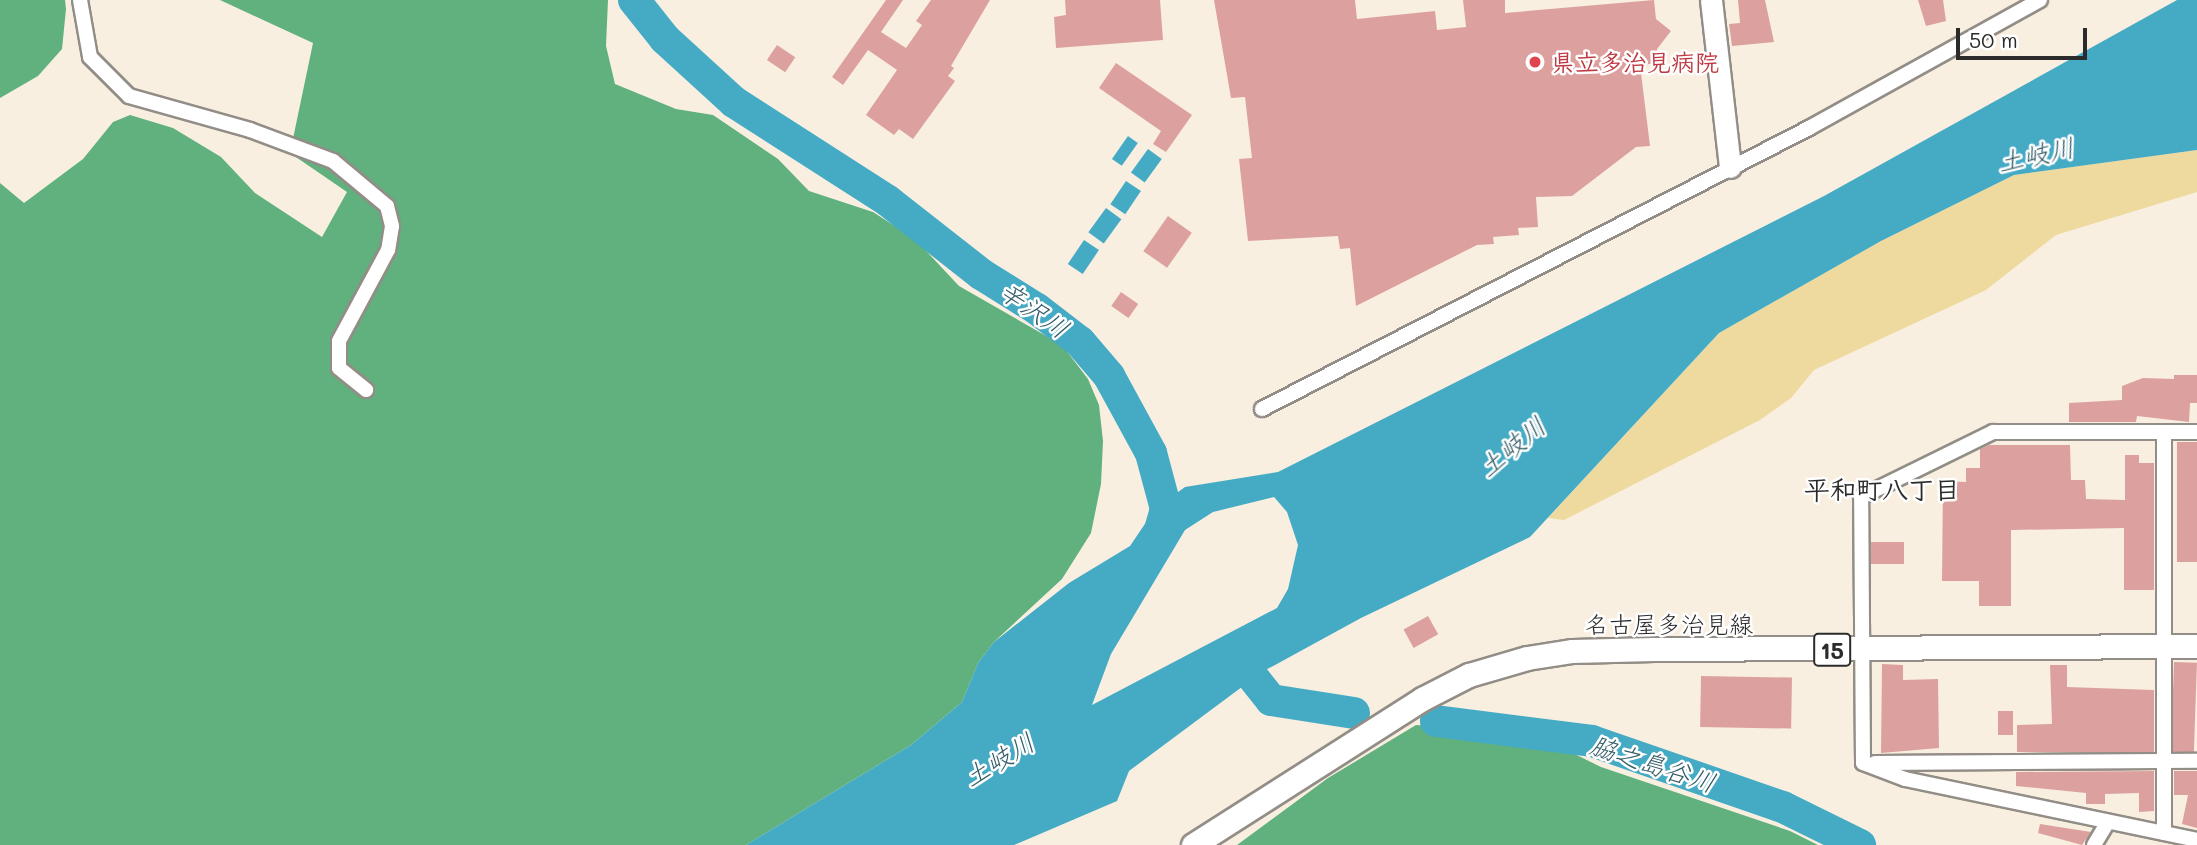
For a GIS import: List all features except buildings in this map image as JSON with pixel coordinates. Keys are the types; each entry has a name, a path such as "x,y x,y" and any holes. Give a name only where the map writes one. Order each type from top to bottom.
{"main road":[{"name":"名古屋多治見線","path":"1193,845 1422,699 1469,675 1503,664 1584,651 2197,646"}],"street":[{"path":"80,0 90,57 129,96 250,130 333,161 387,206 392,226 388,250 339,341 339,369 366,390"},
{"path":"1711,0 1730,167"},
{"path":"1262,409 1730,167 2040,0"},
{"path":"1863,763 1861,497 1993,432 2197,432"},
{"path":"2164,432 2164,833"},
{"path":"1863,763 2197,761"},
{"path":"1863,763 1905,779 2197,840"},
{"path":"2094,845 2109,822"}],"green space":[{"path":"0,0 65,0 66,9 62,49 38,76 0,98"},
{"path":"220,0 608,0 606,46 615,84 676,109 713,115 778,159 809,191 873,212 915,239 959,286 1062,345 1088,379 1099,405 1103,441 1101,484 1091,533 1062,579 994,642 978,663 962,702 911,745 746,845 0,845 0,183 24,203 83,159 113,122 130,115 173,128 221,157 255,193 322,237 347,192 290,153 313,43"},
{"path":"1416,725 1536,735 1601,767 1790,831 1818,845 1237,845 1328,778"}],"sand":[{"path":"2197,150 2197,192 2056,235 1986,290 1814,370 1791,398 1760,420 1564,520 1548,518 1719,333 1881,241 2014,175"}],"water":[{"name":"土岐川","path":"2177,0 2197,0 2197,150 2014,175 1881,241 1719,333 1530,537 1361,618 1262,672 1129,771 1117,801 1014,845 746,845 911,745 962,702 978,663 994,642 1069,583 1130,546 1155,509 1185,487 1278,472 1824,196","holes":["1274,497 1287,512 1298,545 1288,589 1277,608 1092,705 1111,654 1185,530 1213,512"]},
{"path":"1128,136 1138,143 1122,166 1112,159"},
{"path":"1148,149 1162,159 1145,182 1131,172"},
{"path":"1126,181 1141,191 1125,214 1110,204"},
{"path":"1106,208 1121,219 1104,243 1088,232"},
{"path":"1084,240 1099,250 1083,274 1068,264"}],"waterway":[{"name":"辛沢川","path":"634,0 665,39 734,102 888,201 981,274 1037,309 1080,342 1109,376 1151,453 1166,509 1156,544"},
{"name":"脇之島谷川","path":"1236,656 1271,700 1354,713"},
{"name":"脇之島谷川","path":"1436,721 1592,741 1783,807 1860,845"}],"place":[{"name":"県立多治見病院","path":"1535,62"}],"district":[{"name":"平和町八丁目","path":"1882,490"}]}
